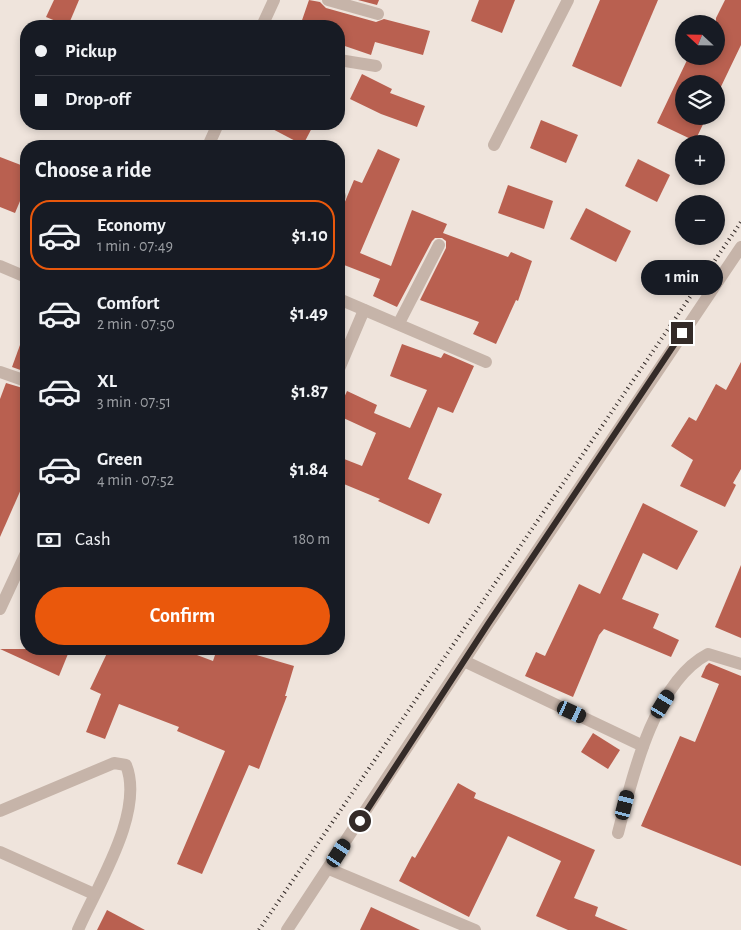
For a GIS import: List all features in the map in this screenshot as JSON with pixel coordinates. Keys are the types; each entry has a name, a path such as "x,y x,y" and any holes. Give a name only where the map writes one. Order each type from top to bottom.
{"street":[{"path":"265,20 274,0"},
{"path":"328,0 378,14"},
{"path":"494,145 568,0"},
{"path":"345,61 376,66"},
{"path":"399,323 439,245"},
{"path":"287,930 464,661 741,247"},
{"path":"0,266 20,274"},
{"path":"345,302 399,323 486,362"},
{"path":"345,355 364,310"},
{"path":"0,372 20,379"},
{"path":"0,609 20,566"},
{"path":"618,833 643,746 663,704 678,679 693,662 708,654 741,664"},
{"path":"464,661 643,746"},
{"path":"0,811 114,763 126,765 131,783 129,807 120,835 78,930"},
{"path":"0,852 94,894"},
{"path":"329,868 476,930"}],"building":[{"path":"54,0 79,0 71,20 53,20 46,17"},
{"path":"309,0 320,2 326,8 376,22 384,19 430,31 423,55 375,42 371,55 345,46 345,20 302,20"},
{"path":"358,0 379,0 377,5"},
{"path":"479,0 515,0 502,33 471,21"},
{"path":"600,0 658,0 621,87 572,66"},
{"path":"725,0 741,0 741,45 725,78 725,75 680,75 685,65 725,65 725,15 718,15"},
{"path":"362,74 392,89 390,93 425,106 417,127 381,114 350,99"},
{"path":"675,85 675,125 703,125 698,135 682,135 657,123"},
{"path":"541,120 578,135 566,163 530,148"},
{"path":"274,130 311,130 306,140 293,140"},
{"path":"378,149 400,159 360,253 391,266 412,210 447,224 443,233 508,257 511,252 532,261 518,301 516,300 496,344 473,334 479,322 420,300 446,248 446,241 442,238 435,238 432,241 397,307 373,296 380,279 345,265 345,202 354,180 362,183"},
{"path":"0,157 20,165 20,201 15,213 0,207"},
{"path":"638,159 670,175 657,202 625,186"},
{"path":"508,185 553,201 544,229 498,213"},
{"path":"586,208 631,231 616,262 570,239"},
{"path":"402,344 441,358 444,353 474,366 453,413 438,407 408,479 442,494 429,524 378,501 380,499 345,484 345,459 362,466 376,433 345,419 345,396 347,391 377,405 374,413 410,428 427,390 390,376"},
{"path":"20,345 20,370 12,367"},
{"path":"741,362 741,469 733,483 736,485 725,507 680,486 693,460 671,446 689,417 696,421 716,384 726,390"},
{"path":"6,383 20,387 20,492 0,537 0,399"},
{"path":"643,503 698,531 677,570 643,553 622,599 659,614 653,628 679,640 671,657 604,629 599,635 573,697 525,676 536,652 545,656 579,584 600,594"},
{"path":"741,565 741,638 715,627"},
{"path":"0,649 20,649 20,655 68,655 59,676"},
{"path":"106,655 197,655 213,661 215,655 257,655 294,666 285,696 287,696 259,769 249,765 202,874 177,864 225,751 177,731 179,727 119,704 105,739 86,732 101,694 90,689"},
{"path":"709,663 741,676 741,866 641,826 680,736 695,742 719,684 701,677"},
{"path":"593,733 620,750 608,769 581,752"},
{"path":"458,783 476,793 474,798 595,850 574,898 598,907 595,916 628,930 568,930 536,916 561,861 508,836 469,917 399,881 412,856 415,858"},
{"path":"371,907 420,930 360,930"},
{"path":"107,910 145,930 97,930"}],"railway":[{"path":"259,930 741,222"}],"route":[{"path":"360,821 488,624 682,333"}]}
